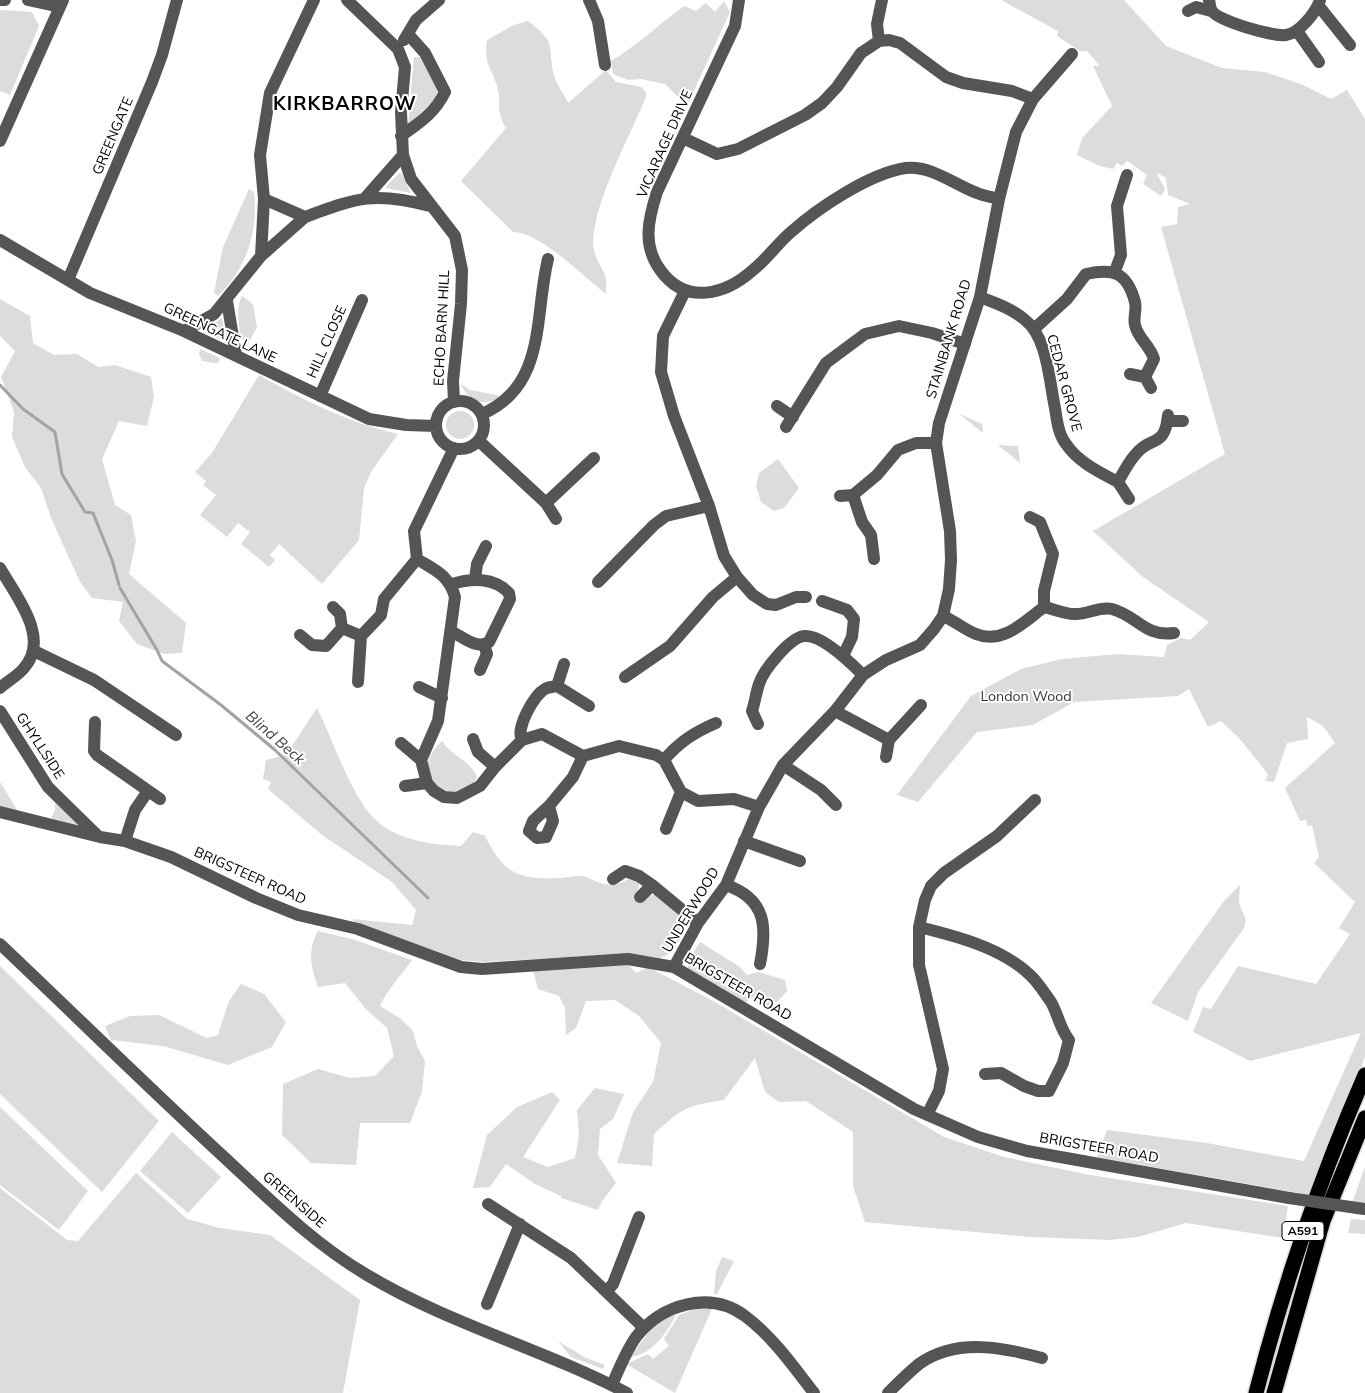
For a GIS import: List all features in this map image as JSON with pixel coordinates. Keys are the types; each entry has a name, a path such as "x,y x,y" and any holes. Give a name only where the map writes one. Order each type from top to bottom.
{"highway":[{"name":"A591","path":"1256,1393 1276,1314 1306,1222 1338,1135 1365,1075"},
{"name":"A591","path":"1274,1393 1323,1221 1365,1118"}],"street":[{"path":"0,0 5,0"},
{"path":"0,141 62,3 28,0"},
{"name":"GREENGATE","path":"68,280 152,82 162,55 177,0"},
{"path":"261,256 264,199 260,155 270,93 314,0"},
{"path":"346,0 398,49 416,20 440,0"},
{"path":"588,0 598,21 605,65"},
{"name":"VICARAGE DRIVE","path":"685,291 668,281 657,267 649,250 647,234 649,218 658,192 735,26 739,0"},
{"path":"879,42 877,24 882,0"},
{"path":"1188,11 1196,7 1210,5 1218,17 1266,32 1285,35 1297,31 1319,3 1350,45"},
{"path":"1297,31 1319,62"},
{"path":"401,136 429,116 438,106 445,92 426,53 408,34"},
{"path":"683,138 717,154 747,144 804,115 822,103 837,87 862,53 879,42 889,40 900,43 946,77 963,83 1012,91 1033,99"},
{"name":"ECHO BARN HILL","path":"398,49 405,67 401,136 403,155 410,178 455,236 462,270 461,304 453,381 454,402"},
{"name":"STAINBANK ROAD","path":"920,645 934,630 943,616 949,589 950,531 936,443 939,423 980,298 999,199 1016,132 1033,99 1072,54"},
{"path":"366,197 403,155"},
{"path":"806,597 796,597 776,605 767,604 753,595 737,577 724,556 709,506 674,416 661,372 663,336 685,291 702,294 728,288 753,271 791,232 812,215 860,186 894,172 907,168 924,169 977,193 999,199"},
{"path":"1115,271 1121,255 1117,206 1127,175"},
{"path":"184,331 214,314 227,301 261,256 305,217 344,202 366,197 397,197 430,206"},
{"path":"264,199 305,217"},
{"name":"GREENGATE LANE","path":"0,240 90,293 184,331 368,419 406,425 436,426"},
{"path":"482,414 507,400 520,385 535,354 542,284 548,258"},
{"path":"1034,330 1068,299 1086,274 1104,270 1115,271 1126,281 1136,303 1135,324 1141,338 1151,348 1154,359 1148,383 1130,374"},
{"name":"CEDAR GROVE","path":"980,298 1008,308 1025,319 1034,330 1043,351 1059,430 1064,442 1071,452 1088,465 1118,482 1129,499"},
{"name":"HILL CLOSE","path":"320,396 362,300"},
{"path":"227,301 236,355"},
{"path":"777,406 789,422 826,363 865,334 899,326 966,344"},
{"path":"466,401 482,414 484,428 478,441 467,448 454,448 442,440 436,426 440,412 445,406 454,402 466,401"},
{"path":"1118,482 1135,454 1161,438 1168,418 1184,421"},
{"path":"478,441 546,503 556,519"},
{"path":"874,559 871,535 846,495 877,475 898,450 916,442 936,443"},
{"path":"358,682 361,636 381,615 384,599 417,559 414,531 454,448"},
{"path":"546,503 594,458"},
{"path":"598,582 654,525 666,516 709,506"},
{"path":"1030,517 1040,522 1053,554 1044,591 1044,607"},
{"path":"475,579 477,564 486,546"},
{"path":"417,559 452,584 455,597 438,721 421,760"},
{"path":"0,568 27,615 35,644 34,651 25,668 0,688"},
{"path":"625,677 670,646 713,597 737,577"},
{"path":"451,631 478,645 484,645 489,642 510,599 509,593 498,584 475,579 452,584"},
{"path":"822,601 847,610 854,619 852,637 843,656"},
{"path":"300,635 312,645 326,646 342,628 340,614 333,607"},
{"path":"943,616 976,634 992,638 1007,633 1044,607 1073,614 1109,608 1126,613 1143,628 1161,635 1174,633"},
{"path":"342,628 361,636"},
{"path":"758,724 752,711 762,678 780,653 798,637 807,635 843,656 863,675"},
{"path":"480,670 487,654 484,645"},
{"name":"UNDERWOOD","path":"674,967 698,923 726,885 759,807 783,765 835,711 863,675 879,664 920,645"},
{"path":"34,651 94,680 176,734"},
{"path":"557,686 564,664"},
{"path":"522,740 519,732 532,703 545,689 557,686 589,706"},
{"path":"419,687 442,698"},
{"path":"886,757 889,740 921,704"},
{"name":"GHYLLSIDE","path":"0,711 48,787 100,837"},
{"path":"835,711 889,740"},
{"path":"95,722 94,751 97,755 160,799"},
{"path":"664,760 673,749 694,732 716,723"},
{"path":"401,743 421,760 427,784 444,797 457,798 480,786 495,767 522,740 542,734 583,756 619,746 656,755 664,760 681,792 698,801 734,798 759,807"},
{"path":"473,739 478,752 495,767"},
{"path":"548,806 573,777 583,756"},
{"path":"783,765 821,790 837,806"},
{"path":"405,786 427,784"},
{"path":"125,841 135,810 148,790"},
{"path":"666,829 681,792"},
{"path":"927,1115 939,1090 943,1069 919,965 919,927 925,900 932,886 958,862 997,836 1035,800"},
{"name":"BRIGSTEER ROAD","path":"0,812 100,837 125,841 171,857 256,898 298,915 358,929 461,967 482,969 628,959 674,967 927,1115 978,1138 1007,1147 1289,1198 1364,1208"},
{"path":"744,841 800,861"},
{"path":"613,879 625,871 639,876 698,923"},
{"path":"640,898 652,885"},
{"path":"726,885 753,901 764,921 765,938 760,964"},
{"path":"919,927 965,940 1001,955 1031,975 1052,1004 1063,1033 1069,1040 1063,1063 1049,1091 1038,1091 1024,1086 1001,1073 985,1074"},
{"name":"GREENSIDE","path":"0,944 116,1057 298,1226 359,1270 429,1308 627,1393"},
{"path":"488,1204 571,1258 644,1328"},
{"path":"607,1291 613,1284 639,1217"},
{"path":"487,1304 520,1224"},
{"path":"612,1385 635,1338 644,1328 670,1311 690,1303 708,1302 730,1308 744,1315 770,1339 814,1393"},
{"path":"888,1393 919,1364 935,1355 953,1350 996,1348 1042,1358"}],"green space":[{"name":"London Wood","path":"1001,0 1124,0 1166,46 1222,68 1265,72 1301,84 1331,99 1347,90 1365,119 1365,1057 1310,1195 1097,1157 1107,1130 1207,1143 1304,1161 1361,1033 1250,1061 1193,1032 1203,1007 1211,1009 1238,966 1316,984 1350,934 1339,928 1355,902 1314,863 1319,857 1312,825 1308,826 1306,820 1300,821 1285,788 1335,743 1323,726 1307,717 1308,739 1287,743 1274,782 1265,781 1268,774 1239,738 1221,721 1208,727 1189,689 1178,696 1074,702 1033,725 977,732 918,802 897,795 971,696 1021,669 1062,659 1118,654 1164,657 1167,645 1181,638 1190,640 1209,622 1143,577 1093,531 1225,454 1161,227 1177,224 1178,207 1190,204 1168,195 1166,178 1156,172 1165,189 1161,196 1143,184 1147,175 1127,161 1122,166 1117,163 1113,169 1100,166 1077,155 1082,138 1112,106 1093,66 1100,66 1087,51 1080,51 1057,36 1058,31"},
{"path":"724,1 730,12 687,106 665,84 641,79 628,80 613,74 611,61 630,49 684,6 696,11 706,3 715,12"},
{"path":"0,10 32,12 39,26 10,95 0,91"},
{"path":"528,21 548,40 555,78 568,103 606,70 616,82 641,87 647,94 606,188 595,226 593,247 605,275 606,294 536,239 513,232 461,181 506,128 501,116 497,86 487,60 487,40 514,25"},
{"path":"414,57 420,57 438,90 435,99 408,125"},
{"path":"401,173 411,193 385,188"},
{"path":"249,189 254,192 255,206 252,235 243,262 228,286 218,296 214,293 223,247"},
{"path":"242,296 253,304 257,327 246,348 241,336 239,322 239,308"},
{"path":"0,299 30,316 33,343 54,355 77,354 98,367 115,365 151,377 154,397 147,426 119,421 102,459 115,505 131,515 136,541 129,574 186,623 182,653 165,654 137,644 119,621 123,602 92,598 80,582 51,518 41,488 25,467 12,437 14,412 1,377 15,351 0,336"},
{"path":"222,318 225,342 202,331"},
{"path":"200,349 220,358 219,362 202,361 199,354"},
{"path":"259,375 327,410 362,424 398,434 371,472 364,488 359,540 322,584 279,544 270,555 275,560 269,567 241,544 250,532 238,523 227,537 200,515 216,495 203,485 206,481 195,472 212,453"},
{"path":"461,384 470,390 501,396 489,402 478,401 468,395"},
{"path":"460,411 470,415 474,425 470,435 460,439 450,435 446,425 450,415"},
{"path":"958,413 982,424 983,433"},
{"path":"998,445 1018,446 1020,463"},
{"path":"778,459 799,488 784,508 774,511 761,502 756,486 759,473"},
{"path":"317,708 351,784 369,812 378,822 396,834 429,843 461,846 473,832 485,836 505,866 522,875 544,878 583,876 609,885 618,884 631,878 639,882 639,888 634,895 657,895 681,915 685,931 673,952 660,958 628,954 482,962 461,960 354,922 352,919 412,925 416,910 392,882 322,835 268,789 271,782 263,779 266,760 286,755"},
{"path":"442,741 469,765 477,776 471,786 461,791 450,791 439,787 431,779 428,768 430,755"},
{"path":"0,782 19,813 0,808"},
{"path":"55,801 89,830 51,818 55,810"},
{"path":"1240,885 1239,903 1246,920 1244,928 1198,992 1188,1021 1151,1003 1224,901"},
{"path":"318,931 355,940 412,960 380,1006 400,1018 413,1031 417,1046 425,1061 422,1092 410,1123 360,1123 356,1165 311,1163 282,1135 283,1084 318,1069 350,1078 375,1076 394,1056 387,1028 365,1008 345,983 318,987 311,952"},
{"path":"700,942 740,967 747,975 758,972 785,980 787,991 778,1001 767,1007 751,999 744,1004 688,972 688,961"},
{"path":"627,963 636,973 648,967 715,1002 944,1137 1004,1157 1090,1175 1288,1206 1283,1238 1186,1223 1138,1237 1110,1240 1030,1237 865,1222 853,1186 853,1132 806,1101 779,1102 765,1092 755,1058 724,1100 700,1104 678,1113 654,1134 652,1166 617,1163 633,1112 653,1082 661,1043 639,1016 615,1000 586,1001 576,1028 566,1035 565,1008 559,996 538,989 533,970"},
{"path":"0,966 159,1121 102,1192 0,1094"},
{"path":"241,984 264,994 286,1022 272,1047 228,1065 163,1046 111,1040 105,1026 130,1016 159,1015 207,1038 218,1035 229,1001"},
{"path":"595,1088 624,1094 613,1119 600,1129 598,1155 616,1183 602,1201 598,1210 561,1198 561,1196 535,1184 506,1164 490,1187 473,1188 487,1135 517,1107 552,1092 560,1100 523,1157 548,1167 575,1158 579,1135 577,1110"},
{"path":"0,1107 88,1191 59,1230 0,1185"},
{"path":"172,1132 221,1177 188,1213 140,1171"},
{"path":"1365,1167 1365,1206 1352,1203"},
{"path":"136,1173 187,1219 220,1228 270,1235 360,1300 343,1393 0,1393 0,1188 67,1240 78,1241"},
{"path":"1351,1219 1365,1220 1365,1234 1348,1233"},
{"path":"722,1257 734,1261 717,1294 714,1294 716,1271"},
{"path":"697,1308 712,1309 675,1393 626,1364 648,1354 653,1359 669,1346 664,1339 679,1315"},
{"path":"674,1313 675,1317 672,1323 651,1348 638,1356 630,1357 652,1328"},
{"path":"558,1341 584,1357 605,1365 603,1369 571,1357"}],"waterway":[{"name":"Blind Beck","path":"0,385 23,409 55,432 62,474 85,512 93,513 112,560 119,585"},
{"name":"Blind Beck","path":"120,588 162,661 221,705 275,750 428,898"}],"district":[{"name":"KIRKBARROW","path":"345,104"}]}
